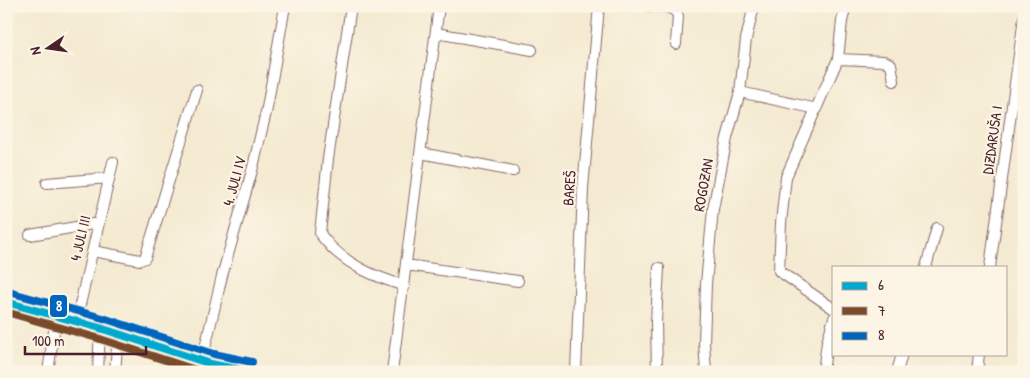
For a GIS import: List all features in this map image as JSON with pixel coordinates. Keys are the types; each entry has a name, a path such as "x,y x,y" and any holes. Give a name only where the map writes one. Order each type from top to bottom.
{"street":[{"name":"4. JULI IV","path":"202,361 222,276 253,167 267,108 284,6"},
{"path":"350,6 328,159 320,233 325,241 342,258 356,267 369,274 404,286"},
{"path":"392,372 439,6"},
{"name":"BAREŠ","path":"576,372 583,188 599,6"},
{"path":"648,6 673,9 677,12 676,44"},
{"name":"ROGOZAN","path":"706,372 704,342 706,284 713,209 726,138 740,92 746,39 754,6"},
{"path":"832,307 779,271 781,223 786,177 838,59 842,21 846,6"},
{"name":"DIZDARUŠA I","path":"990,266 1024,18"},
{"path":"436,33 532,50"},
{"path":"838,59 884,61 891,64 894,81"},
{"path":"92,252 137,260 146,258 197,90"},
{"path":"740,92 817,109"},
{"path":"421,152 513,171"},
{"name":"4 JULI III","path":"76,322 113,162"},
{"path":"47,183 109,178"},
{"path":"30,235 99,223"},
{"path":"926,266 937,228"},
{"path":"406,265 518,281"},
{"path":"656,372 659,268"},
{"path":"6,302 100,328 202,361 250,372"},
{"path":"48,372 56,317"},
{"path":"823,372 827,342 832,325"},
{"path":"98,372 100,328"},
{"path":"115,372 118,334"},
{"path":"897,372 901,356"},
{"path":"976,372 979,356"}],"transit line":[{"name":"8","path":"9,292 103,318 214,354 252,362"},
{"name":"6","path":"6,302 100,328 211,364 249,372"},
{"name":"7","path":"6,312 97,338 202,372"}]}
